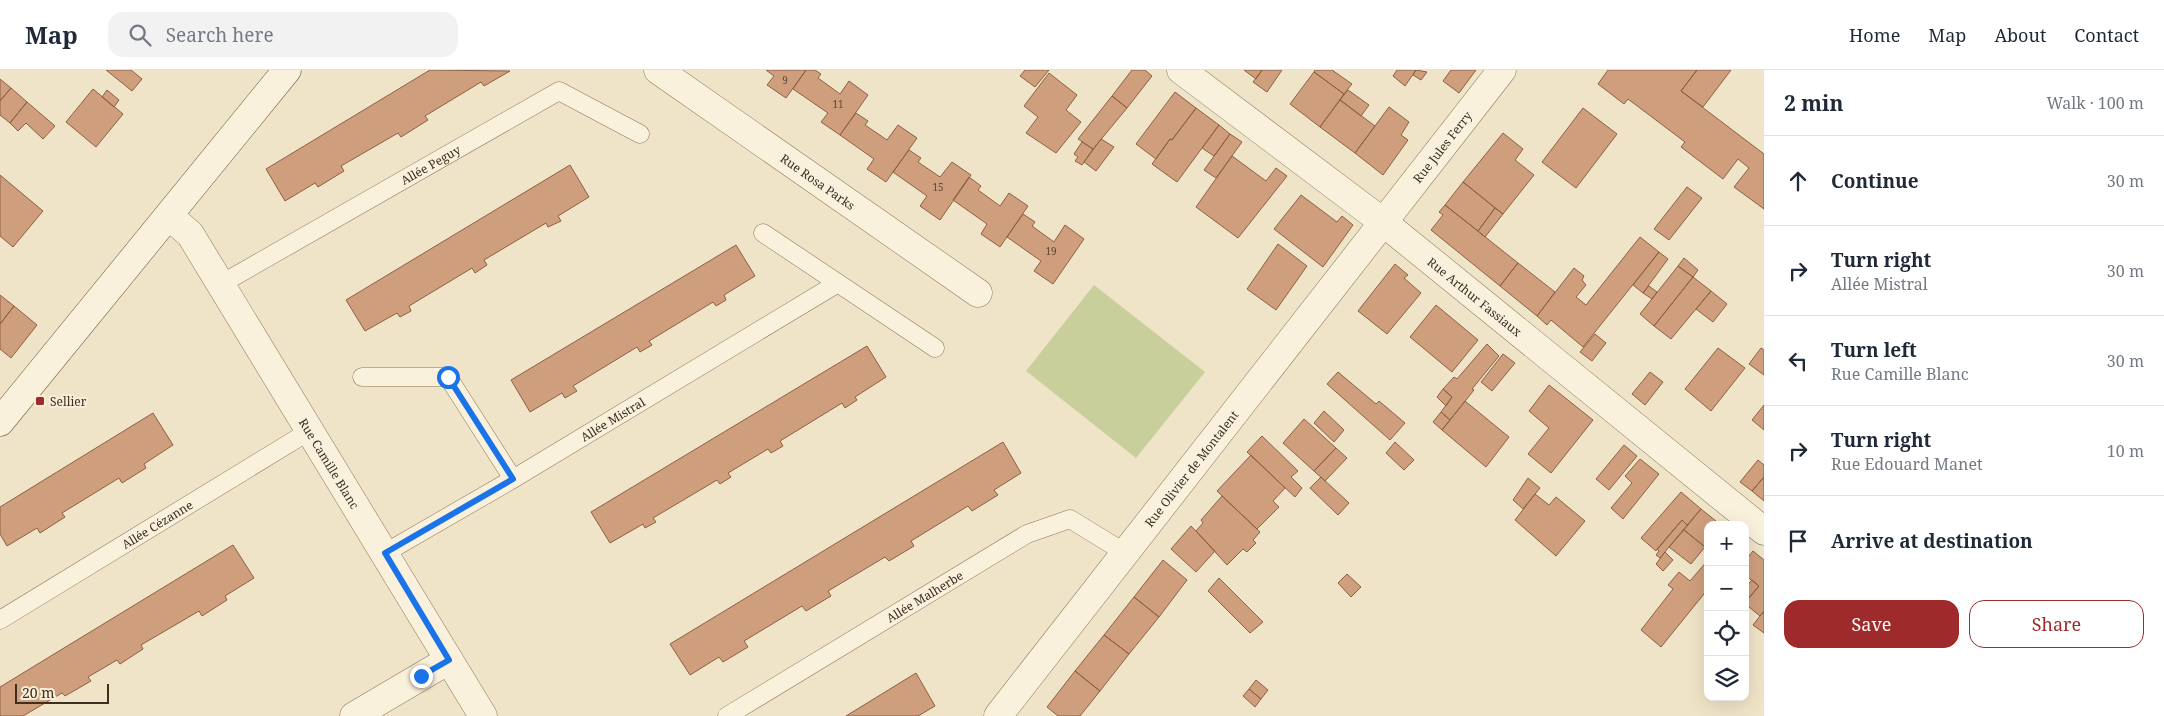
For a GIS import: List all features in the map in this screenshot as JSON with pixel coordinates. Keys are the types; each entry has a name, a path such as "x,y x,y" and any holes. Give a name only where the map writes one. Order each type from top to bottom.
{"street":[{"path":"0,422 287,70"},
{"name":"Rue Rosa Parks","path":"658,70 978,293"},
{"name":"Rue Arthur Fassiaux","path":"1181,70 1383,222 1764,531"},
{"name":"Rue Jules Ferry","path":"1383,222 1502,70"},
{"name":"Rue Camille Blanc","path":"169,216 190,234 311,430 482,716"},
{"name":"Rue Olivier de Montalent","path":"998,716 1127,554 1383,222"},
{"path":"354,716 449,660"}],"lane":[{"name":"Allée Peguy","path":"221,284 559,91 640,134"},
{"path":"763,233 935,348"},
{"name":"Allée Mistral","path":"385,553 513,479 838,283"},
{"path":"362,377 448,377 513,479"},
{"name":"Allée Cézanne","path":"1,618 311,430"},
{"name":"Allée Malherbe","path":"727,716 1027,534 1070,519 1127,554"}],"green space":[{"path":"1094,285 1205,372 1136,458 1026,371"}],"building":[{"path":"106,70 131,70 142,79 132,91"},
{"path":"430,70 510,71 484,86 481,82 425,116 428,120 401,137 398,133 341,166 344,171 318,187 315,183 285,201 266,169"},
{"path":"766,70 806,70 786,98 767,85 774,76"},
{"path":"806,70 815,70 821,74 818,78 840,94 849,81 868,95 840,135 821,122 828,113 793,89"},
{"path":"1025,70 1049,70 1035,87 1020,76"},
{"path":"1132,70 1145,70 1152,76 1127,108 1112,96"},
{"path":"1244,70 1262,70 1256,79"},
{"path":"1262,70 1282,70 1267,92 1253,82"},
{"path":"1315,70 1332,70 1352,84 1344,94 1314,72"},
{"path":"1397,70 1416,70 1405,86 1393,76"},
{"path":"1416,70 1427,72 1421,80 1413,75"},
{"path":"1451,70 1476,70 1459,93 1443,81"},
{"path":"1608,70 1697,70 1681,91 1764,154 1764,209 1734,187 1749,168 1738,159 1723,179 1681,147 1685,142 1628,99 1624,104 1598,84"},
{"path":"1697,70 1731,70 1703,107 1681,91"},
{"path":"1314,72 1344,94 1320,127 1290,104"},
{"path":"1049,73 1077,95 1066,110 1081,122 1056,153 1026,133 1038,117 1024,106"},
{"path":"0,79 11,88 0,101"},
{"path":"11,88 27,102 10,123 0,115 0,101"},
{"path":"93,89 123,114 96,147 66,122"},
{"path":"107,90 119,100 114,107 102,97"},
{"path":"1348,90 1369,105 1361,116 1340,100"},
{"path":"1175,92 1196,108 1156,159 1136,144"},
{"path":"1112,96 1127,108 1093,149 1078,139"},
{"path":"1340,100 1375,126 1355,153 1320,127"},
{"path":"27,102 55,126 43,139 26,123 18,131 10,123"},
{"path":"1389,107 1409,122 1401,135 1408,140 1383,175 1355,153"},
{"path":"1196,108 1219,125 1177,182 1152,164"},
{"path":"1583,108 1617,134 1576,188 1542,162"},
{"path":"856,113 868,121 865,125 887,140 898,125 917,138 886,182 867,169 874,159 840,135"},
{"path":"1219,125 1230,134 1214,156 1202,148"},
{"path":"1503,133 1523,149 1515,160 1534,175 1503,214 1463,182"},
{"path":"1230,134 1242,142 1216,178 1204,170"},
{"path":"1101,139 1114,147 1096,171 1084,162"},
{"path":"1082,142 1093,149 1082,165 1075,161 1078,157 1074,154"},
{"path":"909,150 921,158 918,162 940,177 952,162 971,175 940,220 920,206 927,196 893,172"},
{"path":"1232,156 1266,181 1276,168 1287,176 1238,238 1196,207"},
{"path":"570,165 589,197 558,216 561,221 548,227 546,223 484,260 487,265 475,273 472,268 409,306 411,311 400,317 397,313 365,331 346,300"},
{"path":"0,175 43,211 13,247 0,236"},
{"path":"969,177 981,186 978,190 1000,206 1009,193 1028,206 1000,247 981,234 987,224 953,200"},
{"path":"1463,182 1495,208 1478,231 1445,205"},
{"path":"1687,187 1702,198 1669,240 1654,229"},
{"path":"1301,195 1337,222 1342,216 1353,225 1323,267 1274,229"},
{"path":"1445,205 1518,263 1500,286 1431,230 1443,215 1439,212"},
{"path":"1495,208 1503,214 1485,237 1478,231"},
{"path":"1023,214 1035,222 1032,226 1054,242 1065,225 1084,239 1053,284 1034,271 1041,261 1007,237"},
{"path":"1640,237 1659,252 1583,347 1551,320 1547,325 1537,316 1574,268 1584,276 1582,280 1586,285 1576,297 1586,305"},
{"path":"1278,244 1307,266 1276,310 1247,289"},
{"path":"736,245 755,276 724,295 726,300 716,306 713,302 649,341 652,345 640,352 637,347 573,386 577,391 565,398 562,393 530,412 511,380"},
{"path":"1659,252 1668,259 1643,293 1633,285"},
{"path":"1684,258 1698,270 1693,277 1678,266"},
{"path":"1518,263 1555,292 1537,316 1500,286"},
{"path":"1395,264 1408,275 1404,278 1421,293 1387,334 1358,311"},
{"path":"1678,266 1693,277 1654,326 1640,314"},
{"path":"1693,277 1711,291 1671,339 1654,326"},
{"path":"1649,286 1657,292 1652,299 1643,293"},
{"path":"1711,291 1727,304 1713,322 1696,309"},
{"path":"0,295 14,306 1,323 0,322"},
{"path":"1436,305 1478,340 1452,372 1410,337"},
{"path":"14,306 37,325 11,358 0,349 0,324"},
{"path":"1595,334 1606,343 1592,361 1580,352"},
{"path":"1487,344 1499,356 1450,420 1441,412 1452,397 1443,389 1454,377 1457,379"},
{"path":"867,346 886,377 855,397 857,400 845,408 842,403 780,441 783,446 771,453 768,449 728,473 731,477 720,484 717,480 653,518 656,522 645,528 643,524 610,543 591,512"},
{"path":"1718,348 1745,368 1711,411 1685,389"},
{"path":"1761,348 1764,350 1764,375 1749,364"},
{"path":"1503,354 1515,363 1492,391 1481,382"},
{"path":"1338,372 1376,404 1379,401 1405,423 1390,440 1327,384"},
{"path":"1650,372 1663,382 1645,405 1632,394"},
{"path":"1549,385 1593,420 1551,473 1528,454 1549,428 1529,411"},
{"path":"1443,389 1452,397 1446,406 1437,397"},
{"path":"1465,401 1509,437 1486,467 1442,430"},
{"path":"1764,405 1764,430 1752,420"},
{"path":"1324,411 1344,430 1334,442 1314,423"},
{"path":"1441,412 1450,420 1442,430 1433,422"},
{"path":"153,413 173,445 144,464 146,468 122,483 119,478 62,513 65,517 40,533 37,528 7,546 0,534 0,507"},
{"path":"1304,419 1336,448 1314,471 1283,443"},
{"path":"1262,436 1298,471 1291,477 1302,488 1295,497 1247,452"},
{"path":"1003,442 1021,473 994,490 998,495 972,511 968,506 911,541 914,546 889,561 885,557 828,591 831,596 806,611 802,606 744,641 748,647 723,662 719,657 690,675 670,644"},
{"path":"1395,442 1414,460 1404,470 1386,453"},
{"path":"1624,445 1637,456 1609,490 1596,479"},
{"path":"1336,448 1347,458 1325,481 1314,471"},
{"path":"1251,455 1285,488 1273,501 1279,507 1257,529 1217,491"},
{"path":"1640,459 1659,474 1623,519 1611,508 1632,483 1625,476"},
{"path":"1758,460 1764,465 1764,477 1752,491 1740,482"},
{"path":"1321,477 1349,503 1338,515 1310,488"},
{"path":"1764,477 1764,501 1752,491"},
{"path":"1528,478 1540,488 1523,509 1513,500"},
{"path":"1681,492 1701,509 1687,525 1682,520 1656,551 1641,538"},
{"path":"1535,494 1549,505 1556,497 1585,521 1556,556 1515,520"},
{"path":"1222,496 1260,532 1253,540 1256,543 1247,552 1243,549 1227,565 1196,531 1203,523 1201,520"},
{"path":"1701,509 1716,521 1704,521 1704,546 1684,530"},
{"path":"1682,520 1687,525 1660,558 1656,555 1659,551 1657,549"},
{"path":"1191,526 1215,551 1196,572 1171,549"},
{"path":"1684,530 1704,548 1691,564 1669,547"},
{"path":"233,545 254,578 225,596 227,600 202,616 199,611 141,645 143,649 120,664 117,660 88,677 91,681 65,696 62,693 23,716 0,716 0,687"},
{"path":"1753,551 1764,560 1764,611 1760,616 1749,607 1749,598 1759,586 1749,578 1749,556"},
{"path":"1665,552 1673,560 1663,571 1656,564"},
{"path":"1163,560 1187,580 1159,617 1134,597"},
{"path":"1704,565 1704,594 1661,647 1641,630 1673,589 1668,585 1679,572 1690,581"},
{"path":"1347,574 1361,587 1351,597 1338,583"},
{"path":"1219,578 1263,622 1250,633 1208,591"},
{"path":"1752,580 1759,586 1749,598 1749,583"},
{"path":"1134,597 1159,617 1129,654 1104,635"},
{"path":"1764,611 1764,633 1753,625"},
{"path":"1104,635 1129,654 1100,691 1075,671"},
{"path":"1075,671 1100,691 1080,716 1058,716 1047,707"},
{"path":"916,673 935,706 918,716 846,716"},
{"path":"1256,680 1268,690 1261,699 1249,689"},
{"path":"1249,689 1261,699 1255,707 1243,696"}],"place":[{"name":"Sellier","path":"40,401"}],"route":[{"path":"421,676 449,660 385,553 513,479 448,377"}]}
